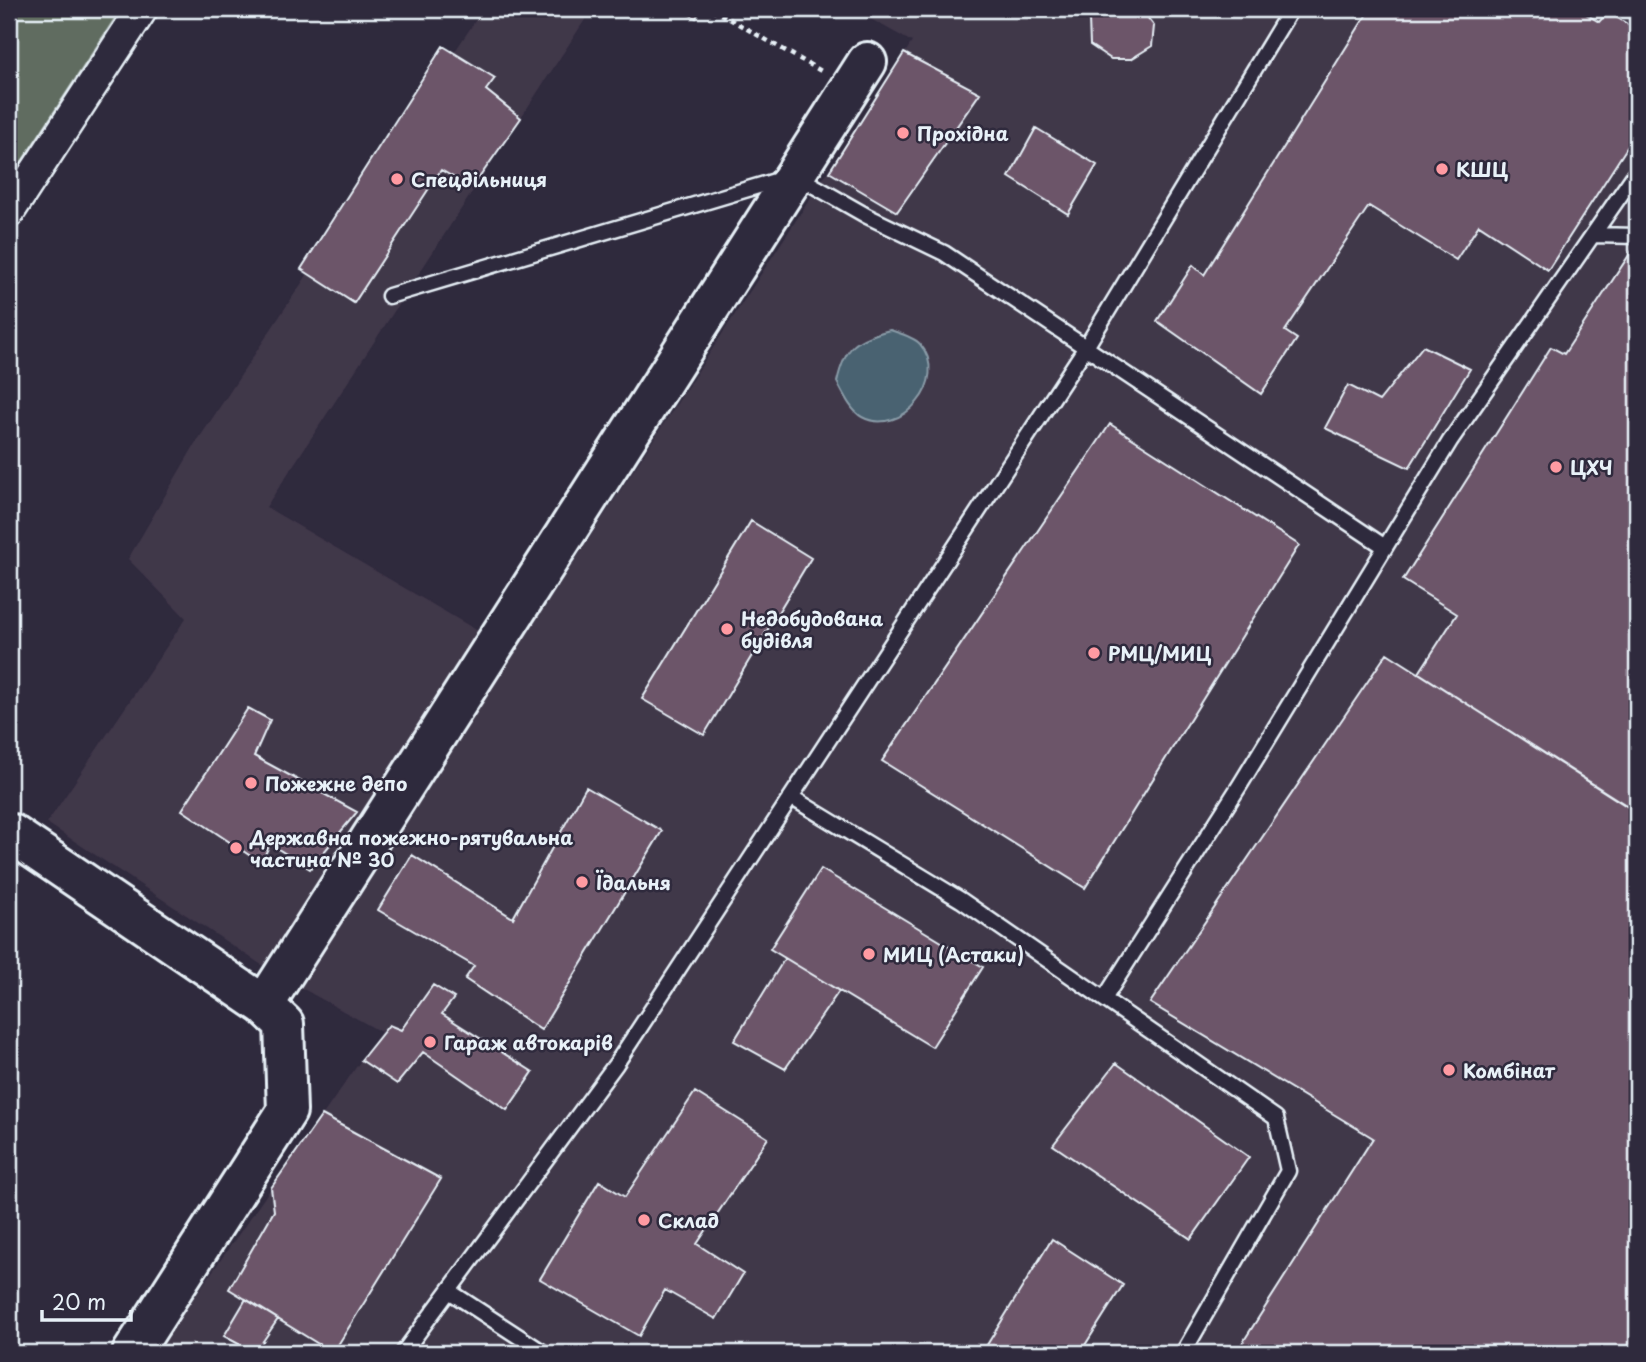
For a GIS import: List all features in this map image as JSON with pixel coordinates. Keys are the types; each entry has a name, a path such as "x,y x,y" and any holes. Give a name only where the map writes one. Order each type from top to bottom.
{"street":[{"path":"9,212 142,9"},
{"path":"264,1005 858,75"},
{"path":"9,838 12,834 264,1005 284,1024 287,1111 132,1353"}],"lane":[{"path":"403,1353 616,1064 1086,347 1291,9"},
{"path":"1104,999 1450,441 1637,171"},
{"path":"389,296 794,175 867,216 944,253 1385,547"},
{"path":"1595,235 1637,236"},
{"path":"791,797 961,900 1276,1118 1288,1171 1183,1353"},
{"path":"449,1291 544,1353"}],"path":[{"path":"712,9 858,75"}],"shaded area":[{"path":"483,9 592,9 266,507 478,631 274,973 47,823 186,618 128,559 194,446"},
{"path":"853,9 1637,9 1637,1353 155,1353 381,1032 298,986 912,42"}],"green space":[{"path":"9,9 121,9 9,181"}],"water":[{"path":"890,330 910,337 920,344 928,358 930,374 926,388 906,413 892,420 877,421 862,417 854,411 837,382 844,360 853,346 868,337"}],"building":[{"path":"678,9 701,9 696,18"},
{"path":"1098,9 1141,9 1154,26 1152,46 1131,59 1111,59 1090,45 1089,20"},
{"name":"КШЦ","path":"1370,9 1578,9 1599,22 1608,12 1637,30 1637,132 1548,270 1479,225 1456,260 1369,206 1285,331 1297,339 1261,394 1157,321 1193,265 1204,275"},
{"name":"Спецдільниця","path":"443,46 495,78 486,90 521,118 472,188 441,170 354,303 301,269"},
{"name":"Прохідна","path":"904,53 980,93 897,212 829,172"},
{"path":"1036,128 1097,165 1068,214 1009,177"},
{"name":"ЦХЧ","path":"1637,243 1637,800 1631,809 1419,673 1457,614 1403,580 1551,347 1564,354"},
{"path":"1423,346 1470,369 1409,468 1325,428 1348,385 1379,401"},
{"name":"РМЦ/МИЦ","path":"1110,424 1299,545 1085,888 882,761"},
{"name":"Недобудована будівля","path":"751,521 811,558 704,735 642,699"},
{"name":"Комбінат","path":"1387,653 1637,812 1637,1353 1236,1353 1373,1138 1150,1003"},
{"name":"Пожежне депо","path":"248,708 270,720 254,756 357,812 310,869 270,844 261,863 182,810"},
{"name":"Їдальня","path":"586,787 662,831 541,1030 465,979 474,966 378,910 412,855 513,918"},
{"name":"МИЦ (Астаки)","path":"821,869 983,967 932,1047 770,949"},
{"path":"785,958 839,991 785,1069 734,1041"},
{"name":"Гараж автокарів","path":"433,985 454,998 442,1014 533,1072 507,1110 423,1052 397,1084 361,1060 389,1025 401,1030"},
{"path":"1116,1063 1249,1157 1191,1239 1053,1145"},
{"name":"Склад","path":"695,1092 768,1138 697,1244 743,1274 716,1319 665,1290 639,1336 540,1279 599,1181 625,1197"},
{"path":"322,1115 441,1179 333,1353 229,1289 274,1211 271,1188"},
{"path":"1052,1239 1123,1285 1080,1353 982,1353"},
{"path":"246,1299 278,1319 255,1353 224,1336"}],"place":[{"name":"Прохідна","path":"903,133"},
{"name":"КШЦ","path":"1442,169"},
{"name":"Спецдільниця","path":"397,179"},
{"name":"ЦХЧ","path":"1556,467"},
{"name":"Недобудована будівля","path":"727,629"},
{"name":"РМЦ/МИЦ","path":"1094,653"},
{"name":"Пожежне депо","path":"251,783"},
{"name":"Державна пожежно-рятувальна частина № 30","path":"236,848"},
{"name":"Їдальня","path":"582,882"},
{"name":"МИЦ (Астаки)","path":"869,954"},
{"name":"Гараж автокарів","path":"430,1042"},
{"name":"Комбінат","path":"1449,1070"},
{"name":"Склад","path":"644,1220"}]}
